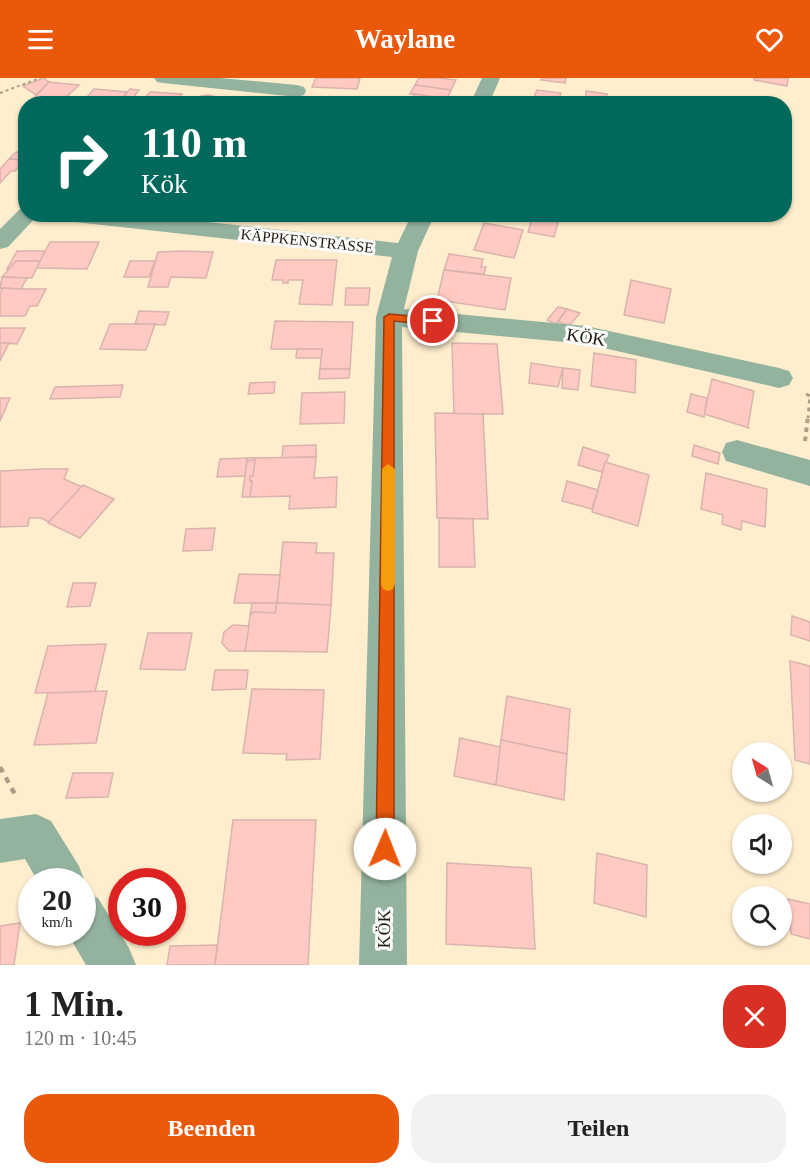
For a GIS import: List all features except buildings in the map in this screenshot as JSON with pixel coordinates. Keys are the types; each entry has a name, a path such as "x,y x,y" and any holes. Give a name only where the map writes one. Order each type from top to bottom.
{"street":[{"path":"163,78 297,91"},
{"path":"483,96 491,78"},
{"path":"0,207 18,209"},
{"path":"0,242 20,222"},
{"name":"KÄPPKENSTRASSE","path":"140,222 406,251"},
{"name":"KÖK","path":"383,965 389,317 406,251 420,222"},
{"name":"KÖK","path":"389,317 586,335 779,378"},
{"path":"737,452 806,471"},
{"path":"0,841 36,836 55,868"},
{"path":"96,938 112,965"}],"path":[{"path":"0,93 40,78"},
{"path":"779,378 810,396 806,471"}],"slow traffic":[{"path":"388,469 388,584"}],"route":[{"path":"385,849 389,317 433,321"}]}
